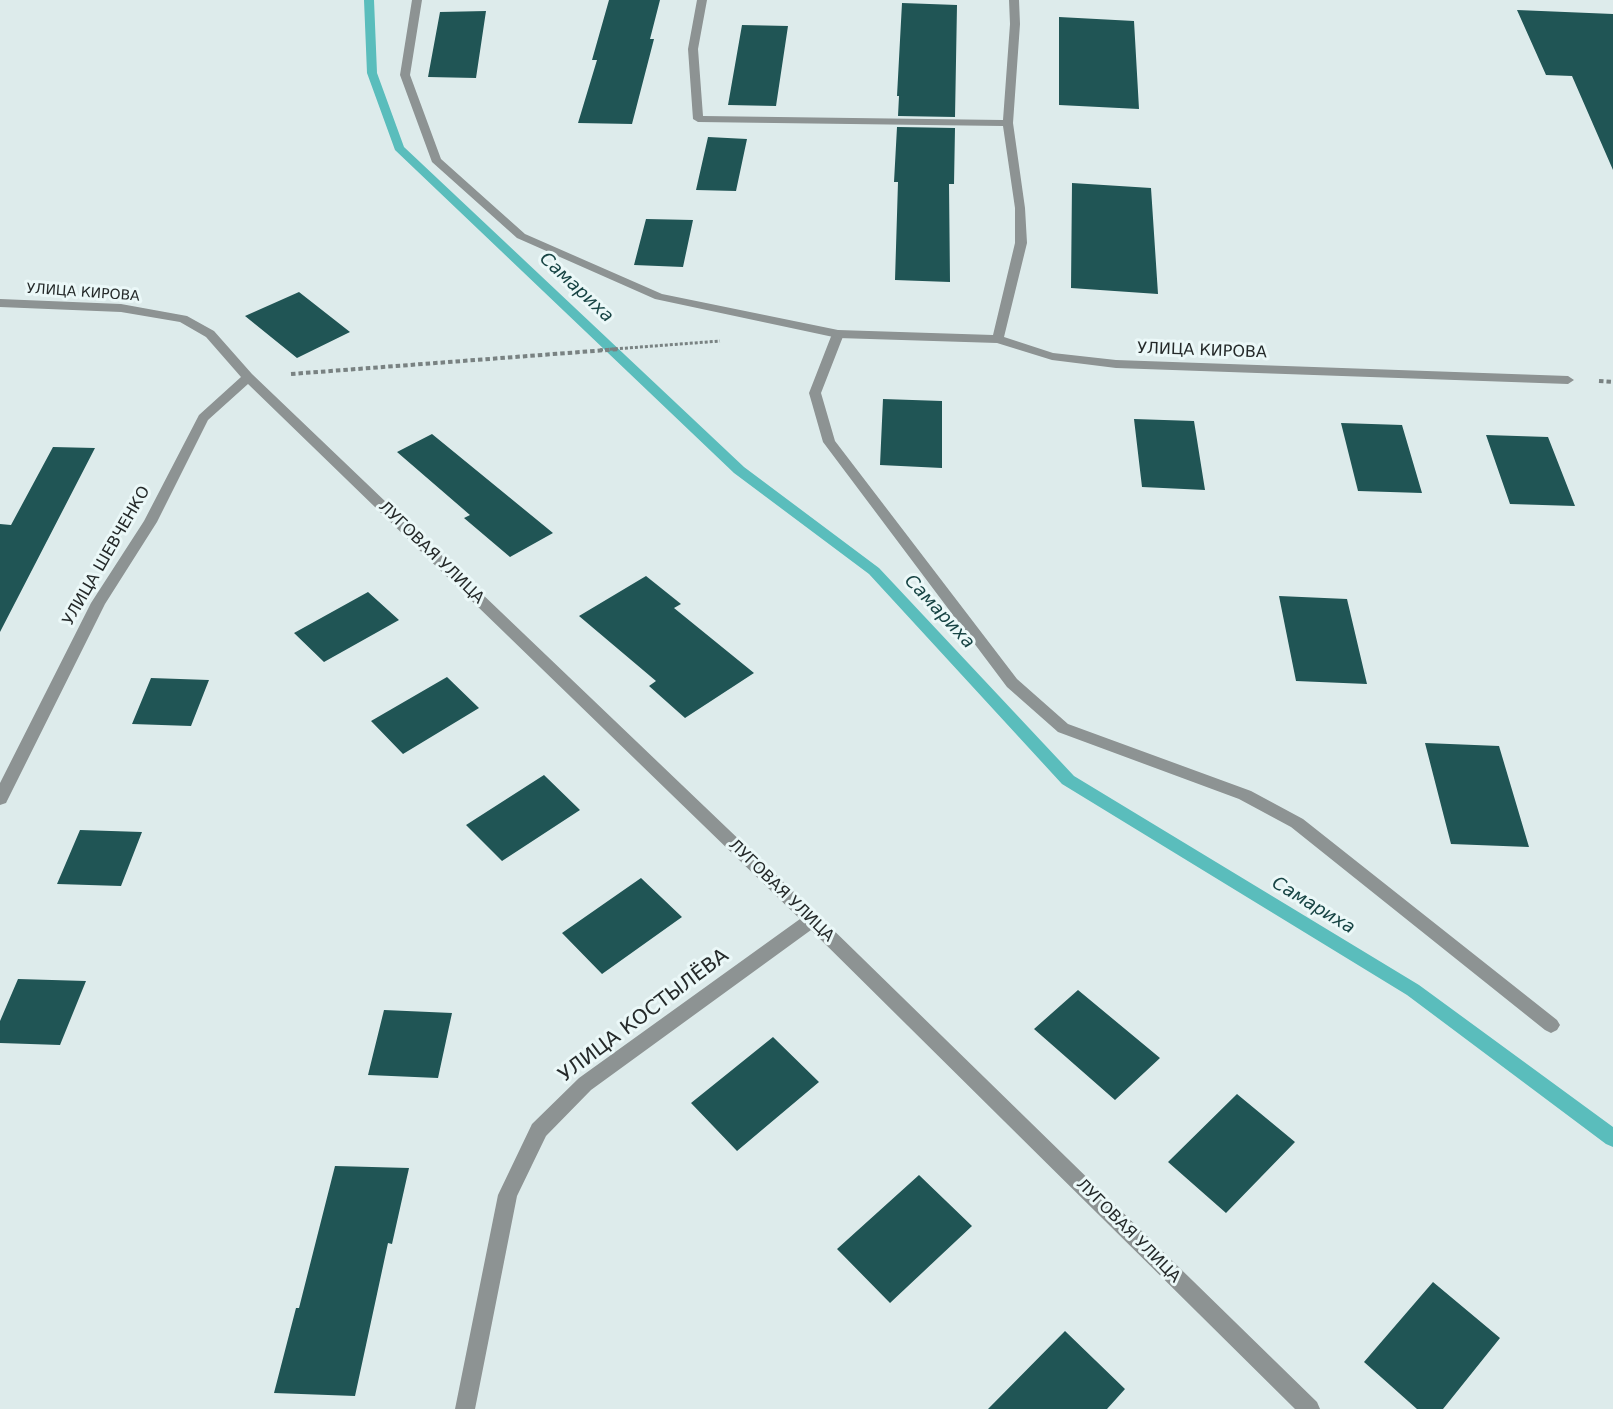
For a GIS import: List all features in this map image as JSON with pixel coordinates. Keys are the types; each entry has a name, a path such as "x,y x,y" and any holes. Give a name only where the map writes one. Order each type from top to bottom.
{"street":[{"name":"УЛИЦА КИРОВА","path":"417,0 405,75 436,160 521,236 659,297 838,334 998,339 1052,356 1116,364 1568,380"},
{"path":"702,0 693,49 698,119 1008,123"},
{"path":"998,339 1021,243 1020,208 1008,123 1015,24 1014,0"},
{"name":"УЛИЦА КИРОВА","path":"0,303 122,308 183,319 210,334 248,377"},
{"path":"838,334 815,393 829,442 1012,683 1063,728 1245,795 1297,823 1551,1025"},
{"name":"УЛИЦА ШЕВЧЕНКО","path":"0,799 98,603 150,522 203,418 248,377"},
{"name":"ЛУГОВАЯ УЛИЦА","path":"248,377 812,920 1310,1409"},
{"name":"УЛИЦА КОСТЫЛЁВА","path":"465,1409 508,1195 539,1130 585,1084 812,920"}],"path":[{"path":"248,377 645,346"}],"building":[{"path":"609,0 660,0 650,39 654,39 632,124 578,123 597,60 592,60"},
{"path":"902,3 957,5 955,117 898,116"},
{"path":"1517,10 1613,14 1613,170 1572,76 1546,75"},
{"path":"486,11 476,78 428,77 440,12"},
{"path":"1059,17 1134,21 1139,109 1059,105"},
{"path":"742,25 788,26 776,106 728,105"},
{"path":"897,127 955,128 954,184 949,184 950,282 895,280 898,182 894,182"},
{"path":"708,137 747,139 736,191 696,190"},
{"path":"1072,183 1151,188 1158,294 1071,288"},
{"path":"646,219 693,220 683,267 634,265"},
{"path":"299,292 350,332 297,358 245,316"},
{"path":"883,399 942,401 942,468 880,465"},
{"path":"1134,419 1194,421 1205,490 1142,487"},
{"path":"1341,423 1402,425 1422,493 1358,491"},
{"path":"432,434 553,533 510,557 464,518 470,515 397,452"},
{"path":"1486,435 1548,437 1575,506 1510,504"},
{"path":"53,447 95,448 0,632 0,524 11,525"},
{"path":"646,576 681,604 674,608 754,673 685,718 649,686 656,681 579,616"},
{"path":"368,592 399,620 324,662 294,633"},
{"path":"1279,596 1347,599 1367,684 1296,681"},
{"path":"447,677 479,708 403,754 371,721"},
{"path":"151,678 209,680 191,726 132,724"},
{"path":"1425,743 1499,746 1529,847 1451,844"},
{"path":"544,775 580,810 502,861 466,825"},
{"path":"80,830 142,832 121,886 57,884"},
{"path":"641,878 682,917 602,974 562,933"},
{"path":"18,979 86,981 60,1045 0,1043 0,1021"},
{"path":"1078,990 1160,1058 1115,1100 1034,1029"},
{"path":"384,1010 452,1013 438,1078 368,1075"},
{"path":"773,1037 819,1082 737,1151 691,1103"},
{"path":"1237,1094 1295,1142 1226,1213 1168,1162"},
{"path":"335,1166 409,1168 392,1244 388,1243 355,1396 274,1393 296,1308 299,1308"},
{"path":"919,1175 972,1226 890,1303 837,1249"},
{"path":"1433,1282 1500,1338 1443,1409 1417,1409 1364,1362"},
{"path":"1065,1331 1125,1389 1107,1409 988,1409"}],"waterway":[{"name":"Самариха","path":"369,0 372,73 399,148 739,470 874,571 1068,780 1413,990 1613,1138"}]}
